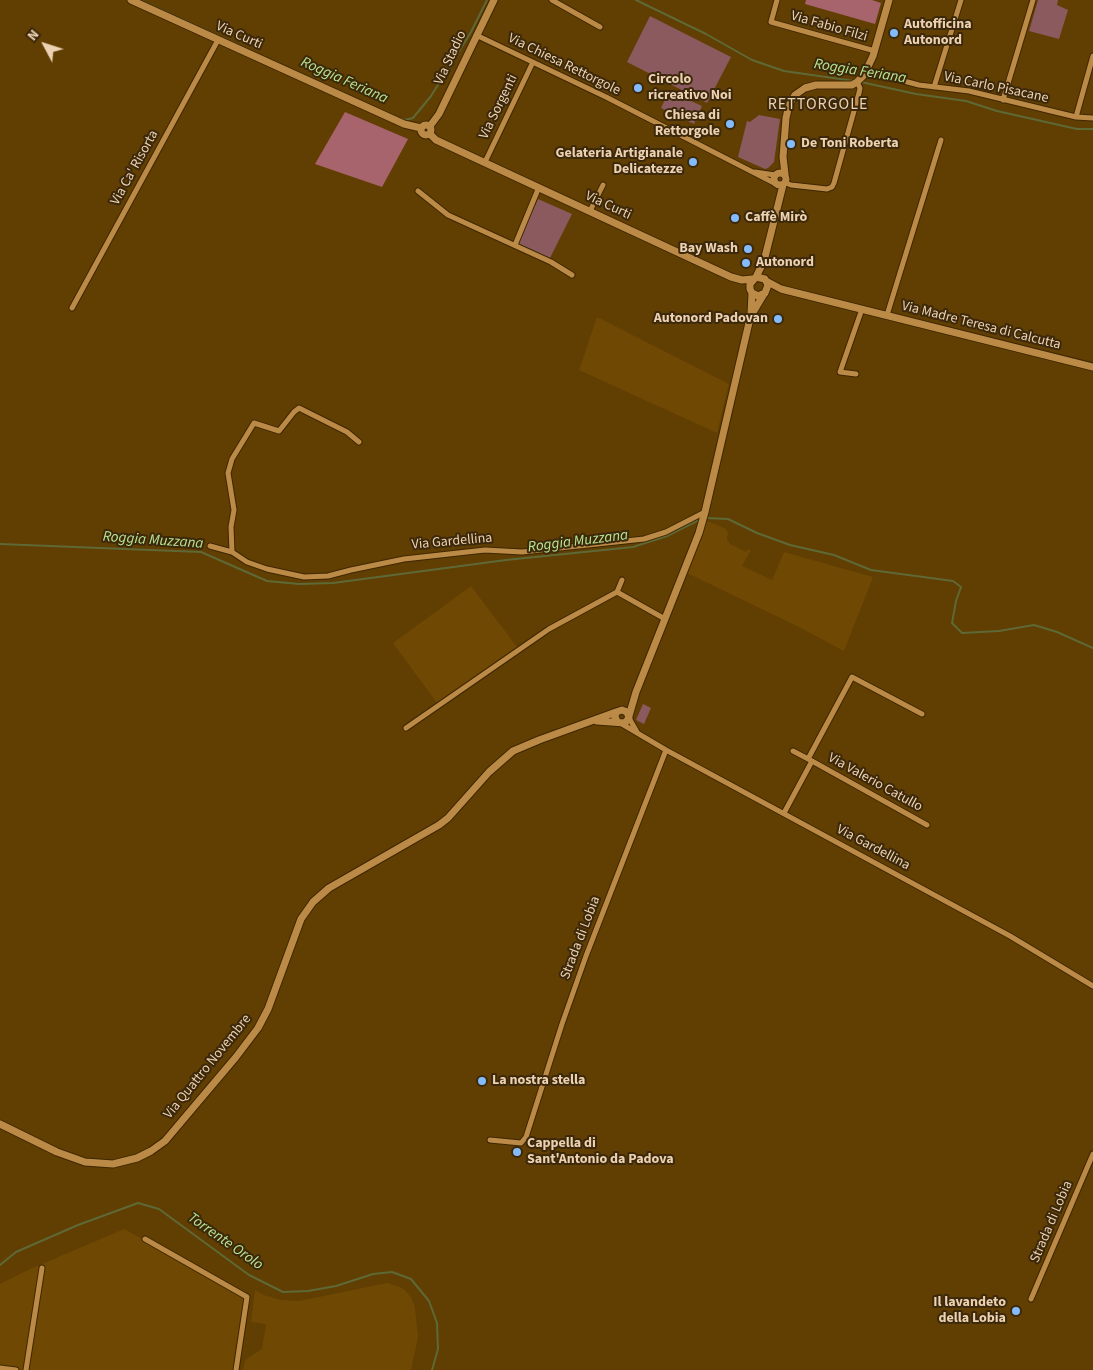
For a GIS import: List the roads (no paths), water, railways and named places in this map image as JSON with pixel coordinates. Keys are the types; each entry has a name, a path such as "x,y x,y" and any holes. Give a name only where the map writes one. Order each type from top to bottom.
{"street":[{"name":"Via Curti","path":"131,0 404,124 421,128 422,134 425,135 430,130 436,140 731,277 742,280 754,278"},
{"name":"Via Stadio","path":"430,130 494,0"},
{"path":"552,0 600,27"},
{"name":"Via Fabio Filzi","path":"777,0 770,22 874,51"},
{"path":"781,184 774,179 779,174 783,157 789,105 795,95 805,88 852,85 857,82 865,73 874,51 889,0"},
{"path":"934,87 961,0"},
{"path":"1003,100 1033,0"},
{"name":"Via Chiesa Rettorgole","path":"476,35 606,97 749,171 781,184 827,189 832,187 859,93 860,88 857,82"},
{"name":"Via Ca' Risorta","path":"72,308 218,40"},
{"path":"1076,117 1093,56"},
{"name":"Via Sorgenti","path":"485,162 533,62"},
{"name":"Via Carlo Pisacane","path":"865,73 919,85 969,91 1076,117 1093,118"},
{"path":"887,315 941,140"},
{"name":"Via Chiesa Rettorgole","path":"749,171 779,174"},
{"path":"636,692 617,711 615,717 619,722 627,721 629,717 636,692 704,515 751,314 752,293 749,286 764,261 781,184 787,179 779,174"},
{"path":"590,211 603,185"},
{"path":"515,246 539,187"},
{"path":"418,191 448,215 551,262 572,275"},
{"path":"751,314 768,288 764,261"},
{"path":"754,278 763,278 767,282"},
{"name":"Via Madre Teresa di Calcutta","path":"767,282 781,289 1093,366"},
{"name":"Via Madre Teresa di Calcutta","path":"765,294 781,289"},
{"path":"752,293 758,296 765,294"},
{"path":"856,374 840,372 862,309"},
{"path":"232,552 231,527 234,510 228,473 232,460 254,423 279,431 299,408 347,432 359,442"},
{"name":"Via Gardellina","path":"210,546 232,552 247,562 267,569 304,577 328,576 404,559 485,550 522,552 644,539 666,532 704,515"},
{"path":"406,728 549,630 617,592 622,580"},
{"path":"617,592 665,619"},
{"name":"Via Valerio Catullo","path":"784,813 852,677 922,714"},
{"path":"617,711 626,711 629,717"},
{"name":"Via Quattro Novembre","path":"0,1124 57,1152 85,1162 113,1164 137,1158 151,1151 164,1141 236,1057 258,1028 268,1009 299,924 313,902 329,888 439,825 448,818 489,772 514,751 617,711"},
{"name":"Via Gardellina","path":"629,717 639,735"},
{"name":"Via Quattro Novembre","path":"589,721 619,722"},
{"name":"Via Gardellina","path":"619,722 666,750 1010,936 1093,986"},
{"name":"Strada di Lobia","path":"490,1140 521,1143 526,1137 586,956 666,750"},
{"name":"Via Valerio Catullo","path":"793,751 927,825"},
{"name":"Strada di Lobia","path":"1031,1299 1093,1154"},
{"path":"145,1240 247,1297 236,1370"},
{"path":"26,1370 42,1268"},
{"path":"0,1368 16,1370"}],"waterway":[{"name":"Roggia Feriana","path":"140,0 247,49"},
{"name":"Roggia Feriana","path":"401,119 413,118 431,96 471,32 487,0"},
{"name":"Roggia Feriana","path":"636,0 706,34 752,60 784,71 854,81"},
{"name":"Roggia Feriana","path":"861,82 916,94 966,101 997,111 1077,129 1093,129"},
{"name":"Roggia Muzzana","path":"706,518 728,519 757,533 790,545 834,555 871,570 953,581 961,587 952,623 962,633 999,631 1034,625 1057,632 1093,648"},
{"name":"Roggia Muzzana","path":"0,544 201,552 267,581 299,584 333,583 506,560 633,547 667,536 701,519"},
{"name":"Torrente Orolo","path":"0,1265 16,1252 78,1225 138,1203 159,1209 249,1275 283,1292 308,1291 336,1286 373,1274 392,1272 411,1279 429,1301 437,1323 438,1349 432,1370"}],"place":[{"name":"Autofficina Autonord","path":"894,33"},
{"name":"Circolo ricreativo Noi","path":"638,88"},
{"name":"Chiesa di Rettorgole","path":"730,124"},
{"name":"De Toni Roberta","path":"791,144"},
{"name":"Gelateria Artigianale Delicatezze","path":"693,162"},
{"name":"Caffè Mirò","path":"735,218"},
{"name":"Bay Wash","path":"748,249"},
{"name":"Autonord","path":"746,263"},
{"name":"Autonord Padovan","path":"778,319"},
{"name":"La nostra stella","path":"482,1081"},
{"name":"Cappella di Sant'Antonio da Padova","path":"517,1152"},
{"name":"Il lavandeto della Lobia","path":"1016,1311"}],"district":[{"name":"RETTORGOLE","path":"818,105"}]}
